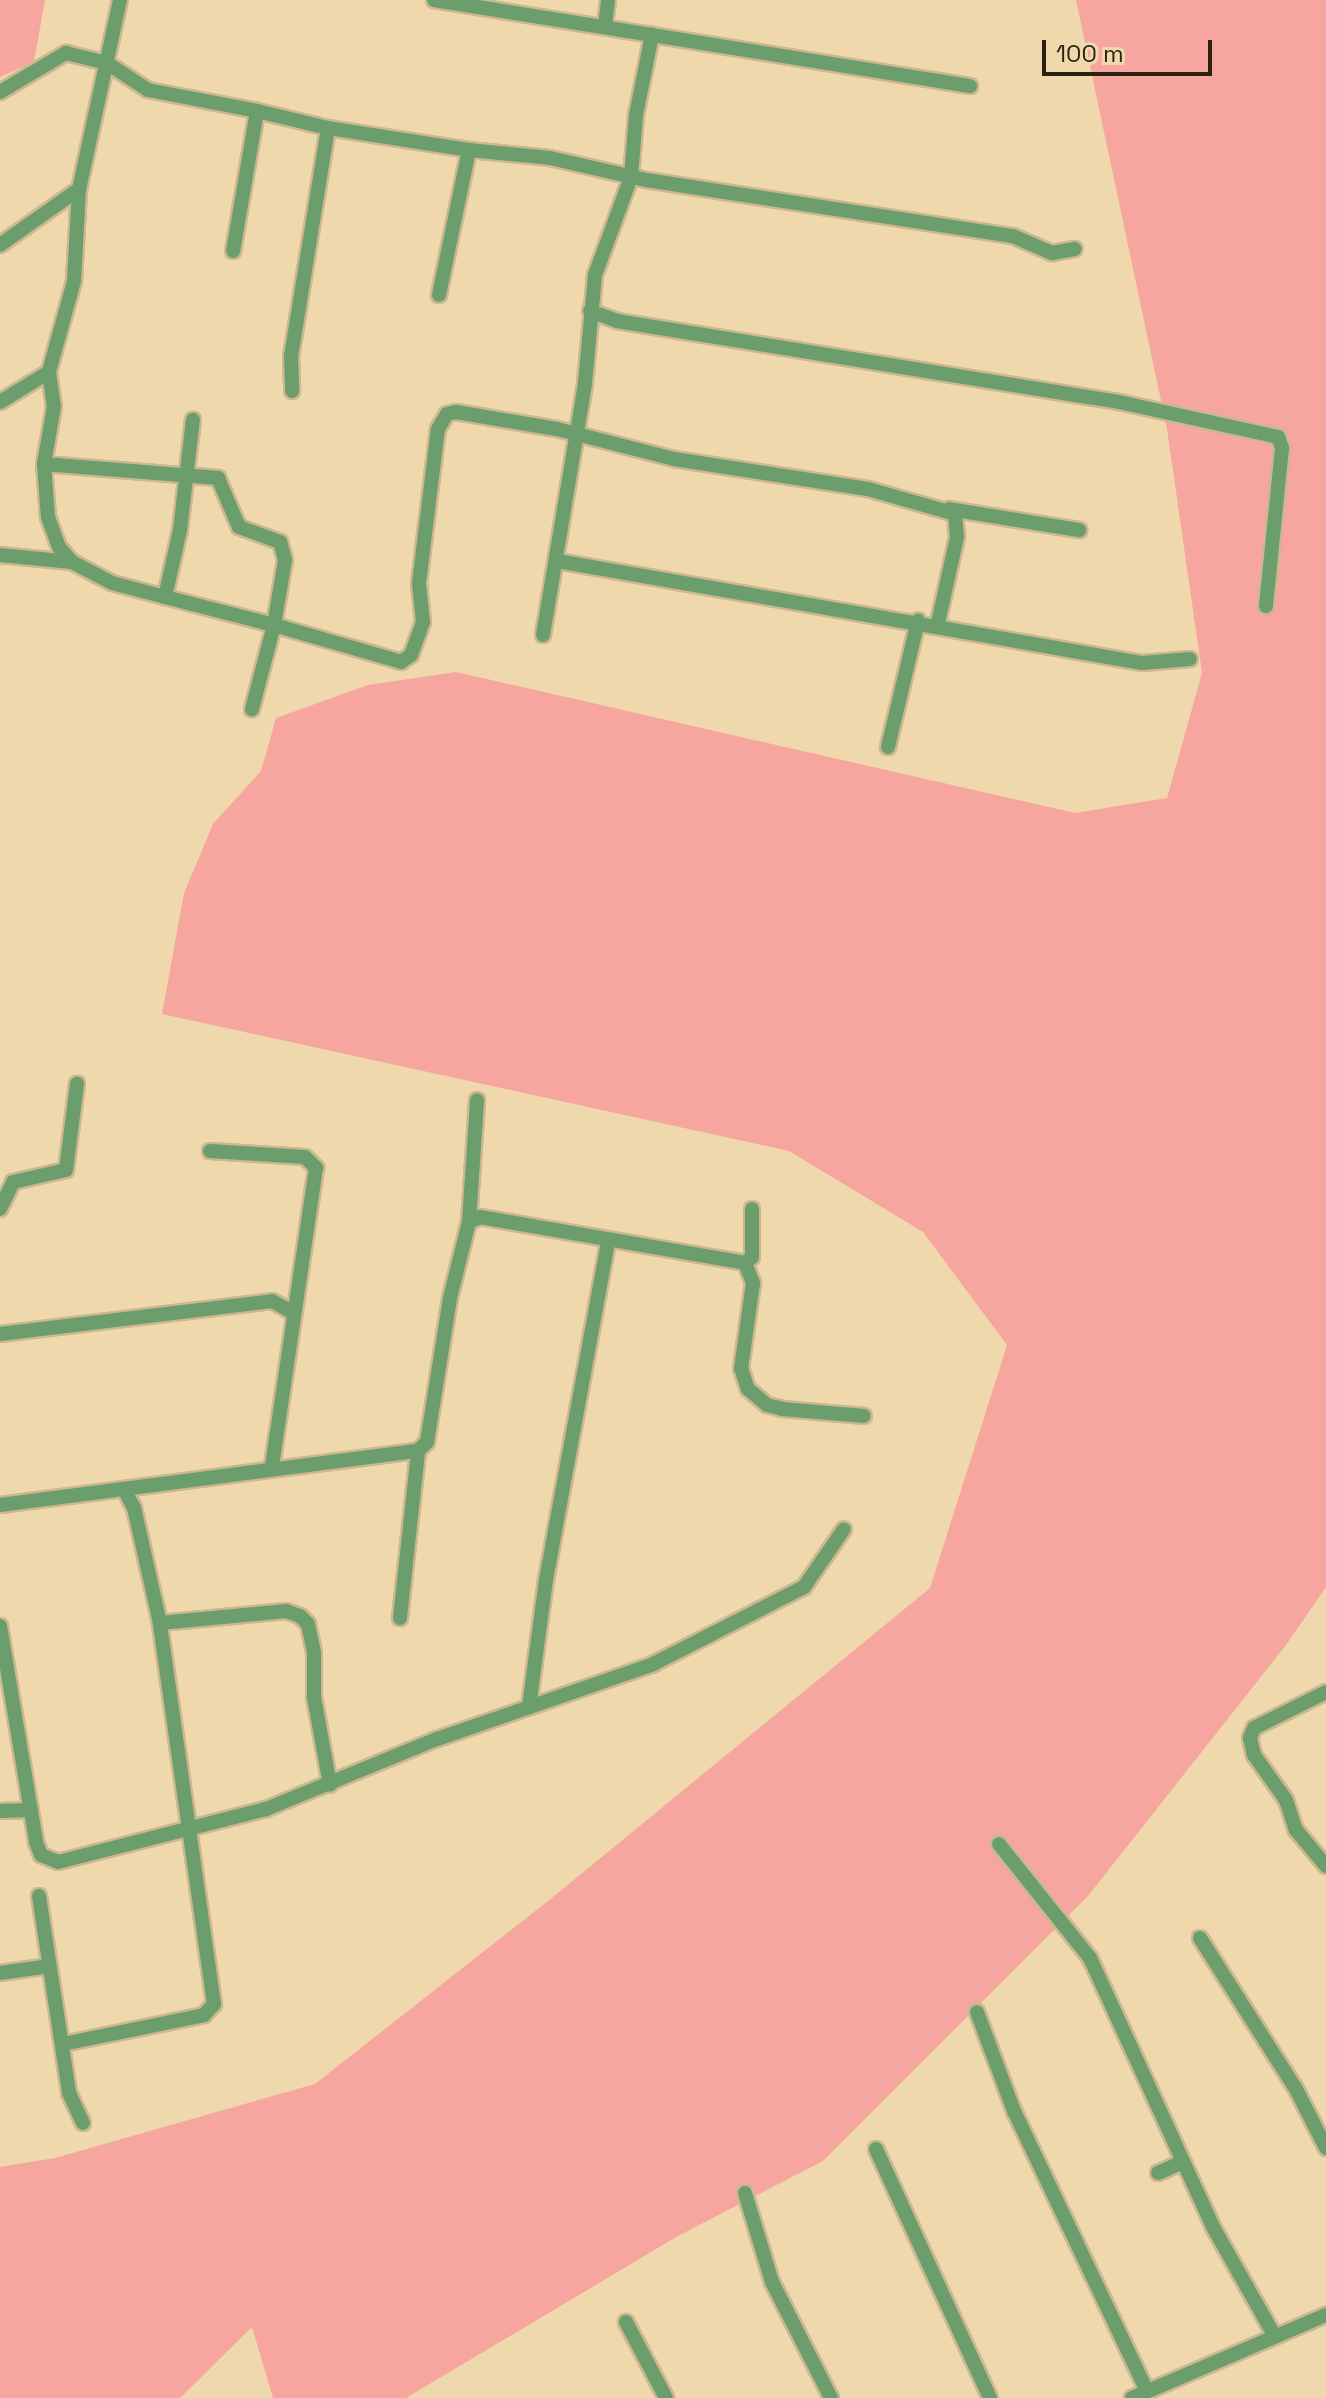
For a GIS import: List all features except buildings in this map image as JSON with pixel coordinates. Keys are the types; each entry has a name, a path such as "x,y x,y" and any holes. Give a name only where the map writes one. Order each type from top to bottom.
{"street":[{"path":"120,0 79,189 74,281 49,372 54,406 44,464 48,517 59,547 72,562 112,583 401,662 411,655 423,622 419,583 441,420 456,412 674,459 868,489 938,507 1079,530"},
{"path":"434,0 605,25 970,86"},
{"path":"605,25 608,0"},
{"path":"543,635 577,436 595,275 631,177 636,115 652,35"},
{"path":"0,92 66,53 107,63 148,90 328,128 469,150 550,158 631,177 1013,236 1052,253 1075,249"},
{"path":"233,251 257,111"},
{"path":"292,391 291,356 328,128"},
{"path":"439,295 469,150"},
{"path":"0,245 79,189"},
{"path":"590,311 617,321 1119,402 1278,437 1282,448 1266,606"},
{"path":"0,402 49,372"},
{"path":"165,597 180,530 193,420"},
{"path":"44,464 126,475 218,478 239,527 280,542 285,560 274,625 252,709"},
{"path":"938,507 959,520 938,623"},
{"path":"0,555 72,562"},
{"path":"557,561 938,623 1142,663 1190,659"},
{"path":"888,747 918,621"},
{"path":"0,1209 13,1182 66,1170 77,1084"},
{"path":"400,1618 418,1451 427,1442 455,1271 469,1222 477,1100"},
{"path":"210,1151 305,1157 316,1168 272,1466"},
{"path":"469,1222 480,1217 745,1263 752,1257 752,1209"},
{"path":"529,1707 546,1580 608,1241"},
{"path":"745,1263 753,1283 741,1368 748,1389 775,1407 864,1416"},
{"path":"0,1334 272,1301 294,1313"},
{"path":"0,1505 272,1466 418,1451"},
{"path":"63,2044 204,2015 214,2004 192,1830 160,1623 134,1508 124,1489"},
{"path":"0,1626 2,1661 36,1842 48,1861 192,1830 330,1785 437,1739 653,1664 804,1587 844,1529"},
{"path":"160,1623 286,1611 300,1616 308,1624 314,1652 314,1697 330,1785"},
{"path":"1324,1858 1296,1830 1286,1800 1254,1755 1250,1738 1254,1728 1326,1692"},
{"path":"0,1811 31,1810"},
{"path":"999,1844 1090,1958 1183,2162 1274,2335"},
{"path":"39,1896 69,2093 83,2123"},
{"path":"1200,1938 1297,2091 1326,2148"},
{"path":"0,1973 50,1966"},
{"path":"977,2012 1014,2111 1147,2391"},
{"path":"876,2149 990,2398"},
{"path":"1158,2173 1183,2162"},
{"path":"745,2193 772,2282 831,2398"},
{"path":"1132,2398 1326,2315"},
{"path":"626,2322 666,2398"}],"shaded area":[{"path":"0,0 45,0 34,62 0,77"},
{"path":"1076,0 1326,0 1326,1587 1286,1645 1088,1896 823,2161 678,2236 406,2398 273,2398 252,2327 180,2398 0,2398 0,2167 55,2158 315,2084 553,1897 930,1588 1007,1345 923,1232 789,1151 162,1014 184,893 213,824 261,771 276,718 368,685 456,672 1075,813 1167,798 1202,673 1167,429"}]}
